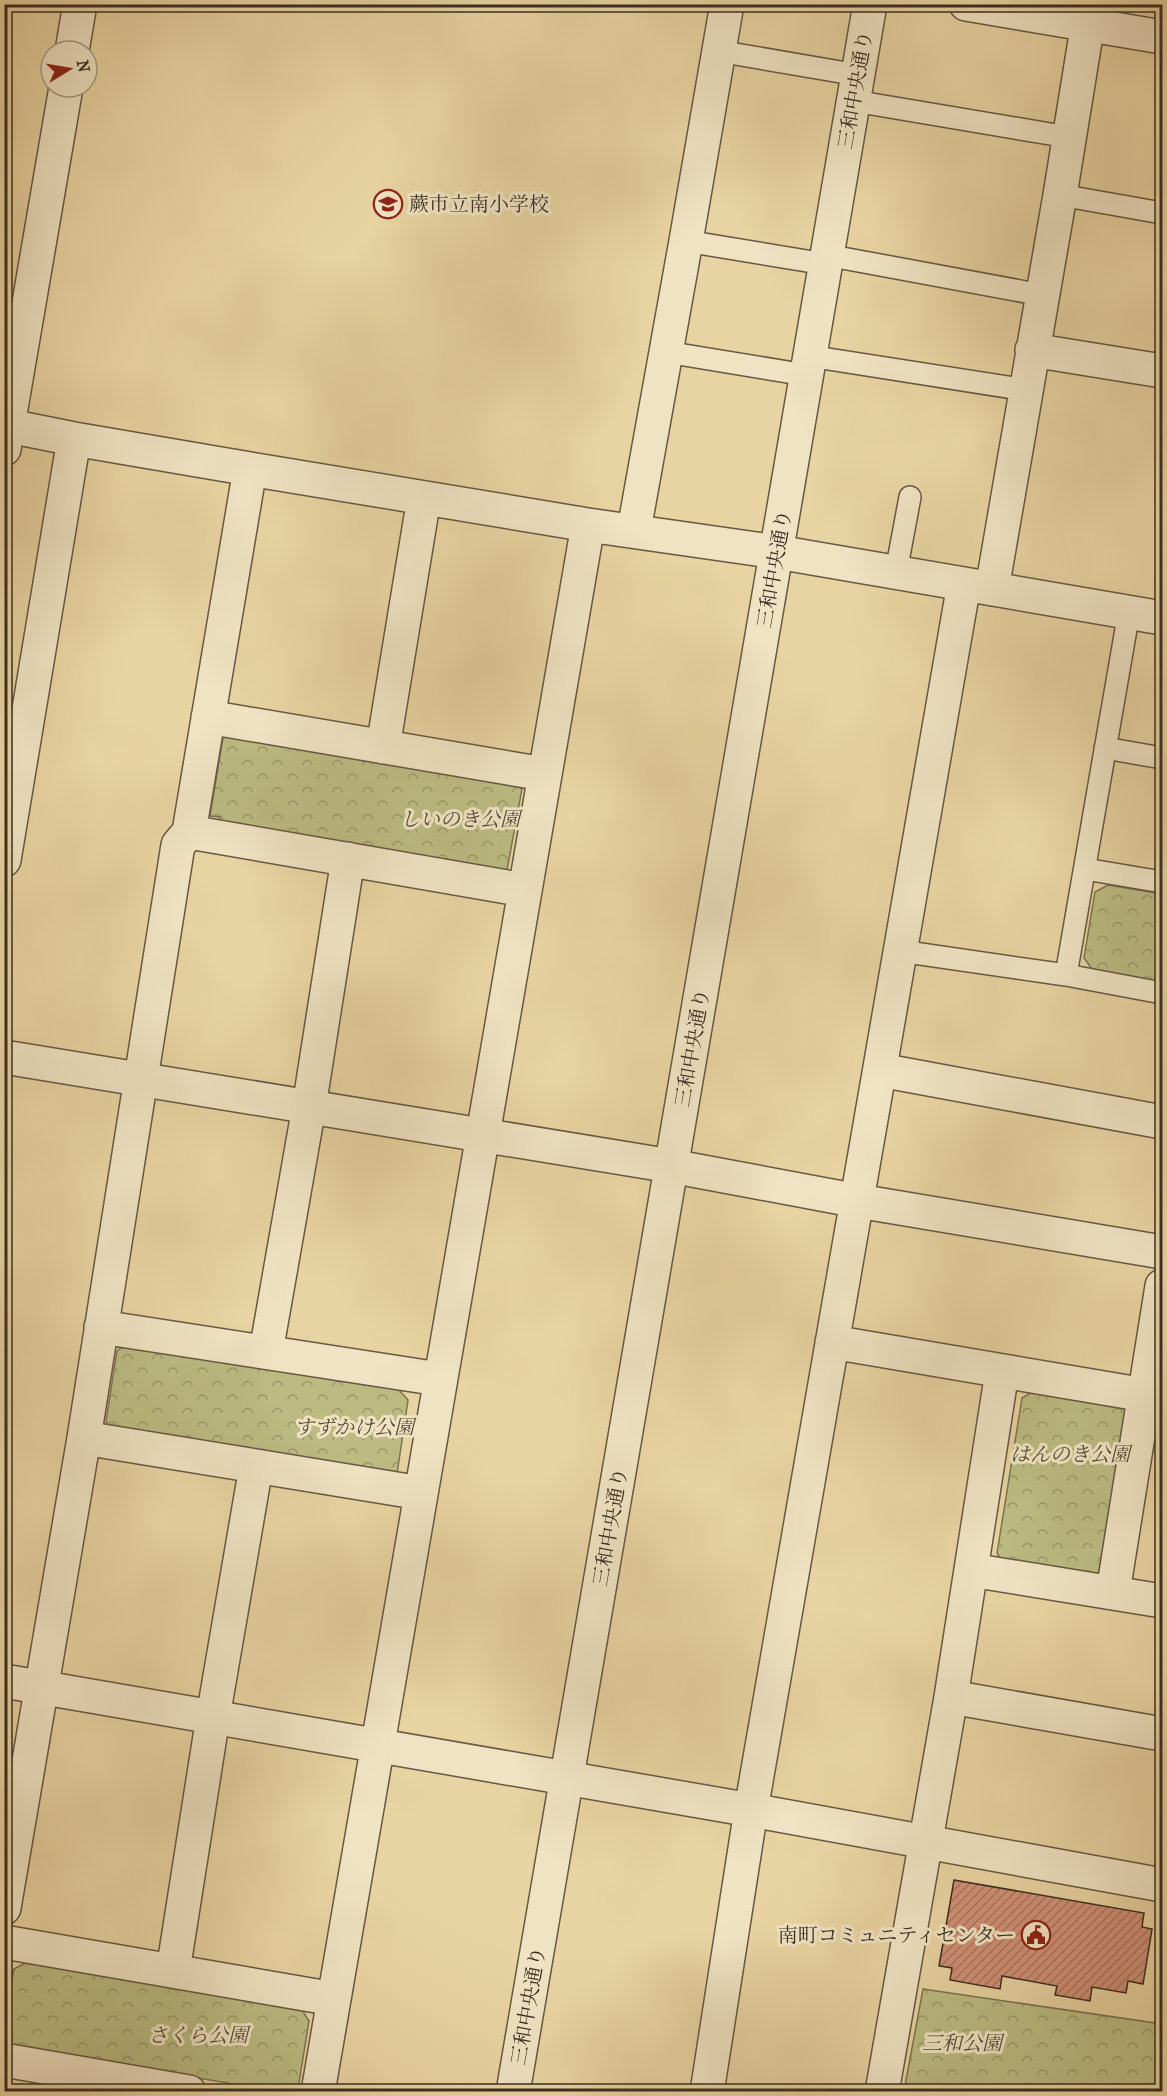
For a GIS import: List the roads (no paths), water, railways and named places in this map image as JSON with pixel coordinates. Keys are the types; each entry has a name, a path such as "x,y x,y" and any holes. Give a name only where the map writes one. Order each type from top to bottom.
{"street":[{"path":"74,39 80,4"},
{"path":"633,530 727,4"},
{"name":"三和中央通り","path":"513,2091 870,4"},
{"path":"966,4 1089,14 1162,37"},
{"path":"707,2091 750,1810 900,951 978,586 1026,390 1089,14"},
{"path":"64,99 6,433 74,439 588,525 777,552 1162,618"},
{"path":"1032,350 1162,371"},
{"path":"4,860 74,439"},
{"path":"4,1908 84,1438 178,845 189,832 250,469"},
{"path":"383,747 424,498"},
{"path":"318,2091 588,525"},
{"path":"208,717 544,774"},
{"path":"189,832 524,890"},
{"path":"266,1352 309,1107 348,859"},
{"path":"4,1057 672,1166 858,1201 1162,1252"},
{"path":"879,1070 1162,1122"},
{"path":"1113,1592 1162,1286"},
{"path":"101,1327 439,1379"},
{"path":"832,1342 1145,1395"},
{"path":"882,2091 951,1697 1002,1372"},
{"path":"84,1438 421,1493"},
{"path":"173,1971 213,1717 256,1467"},
{"path":"971,1570 1162,1601"},
{"path":"4,1681 926,1841 1162,1885"},
{"path":"951,1697 1162,1734"},
{"path":"4,1942 334,1999"},
{"path":"4,2060 142,2088 189,2091"}],"lane":[{"path":"718,51 856,88 1068,137"},
{"path":"1060,195 1162,213"},
{"path":"686,241 826,260 1042,294"},
{"path":"666,352 808,365 1026,390"},
{"path":"896,572 910,497"},
{"path":"1066,975 1129,612"},
{"path":"1105,748 1162,758"},
{"path":"1085,869 1162,882"},
{"path":"900,951 1066,975 1162,993"}],"place":[{"name":"蕨市立南小学校","path":"388,204"},
{"name":"南町コミュニティセンター","path":"1036,1935"}],"park label":[{"name":"しいのき公園","path":"460,819"},
{"name":"すずかけ公園","path":"354,1427"},
{"name":"はんのき公園","path":"1070,1454"},
{"name":"さくら公園","path":"198,2035"},
{"name":"三和公園","path":"962,2043"}]}
